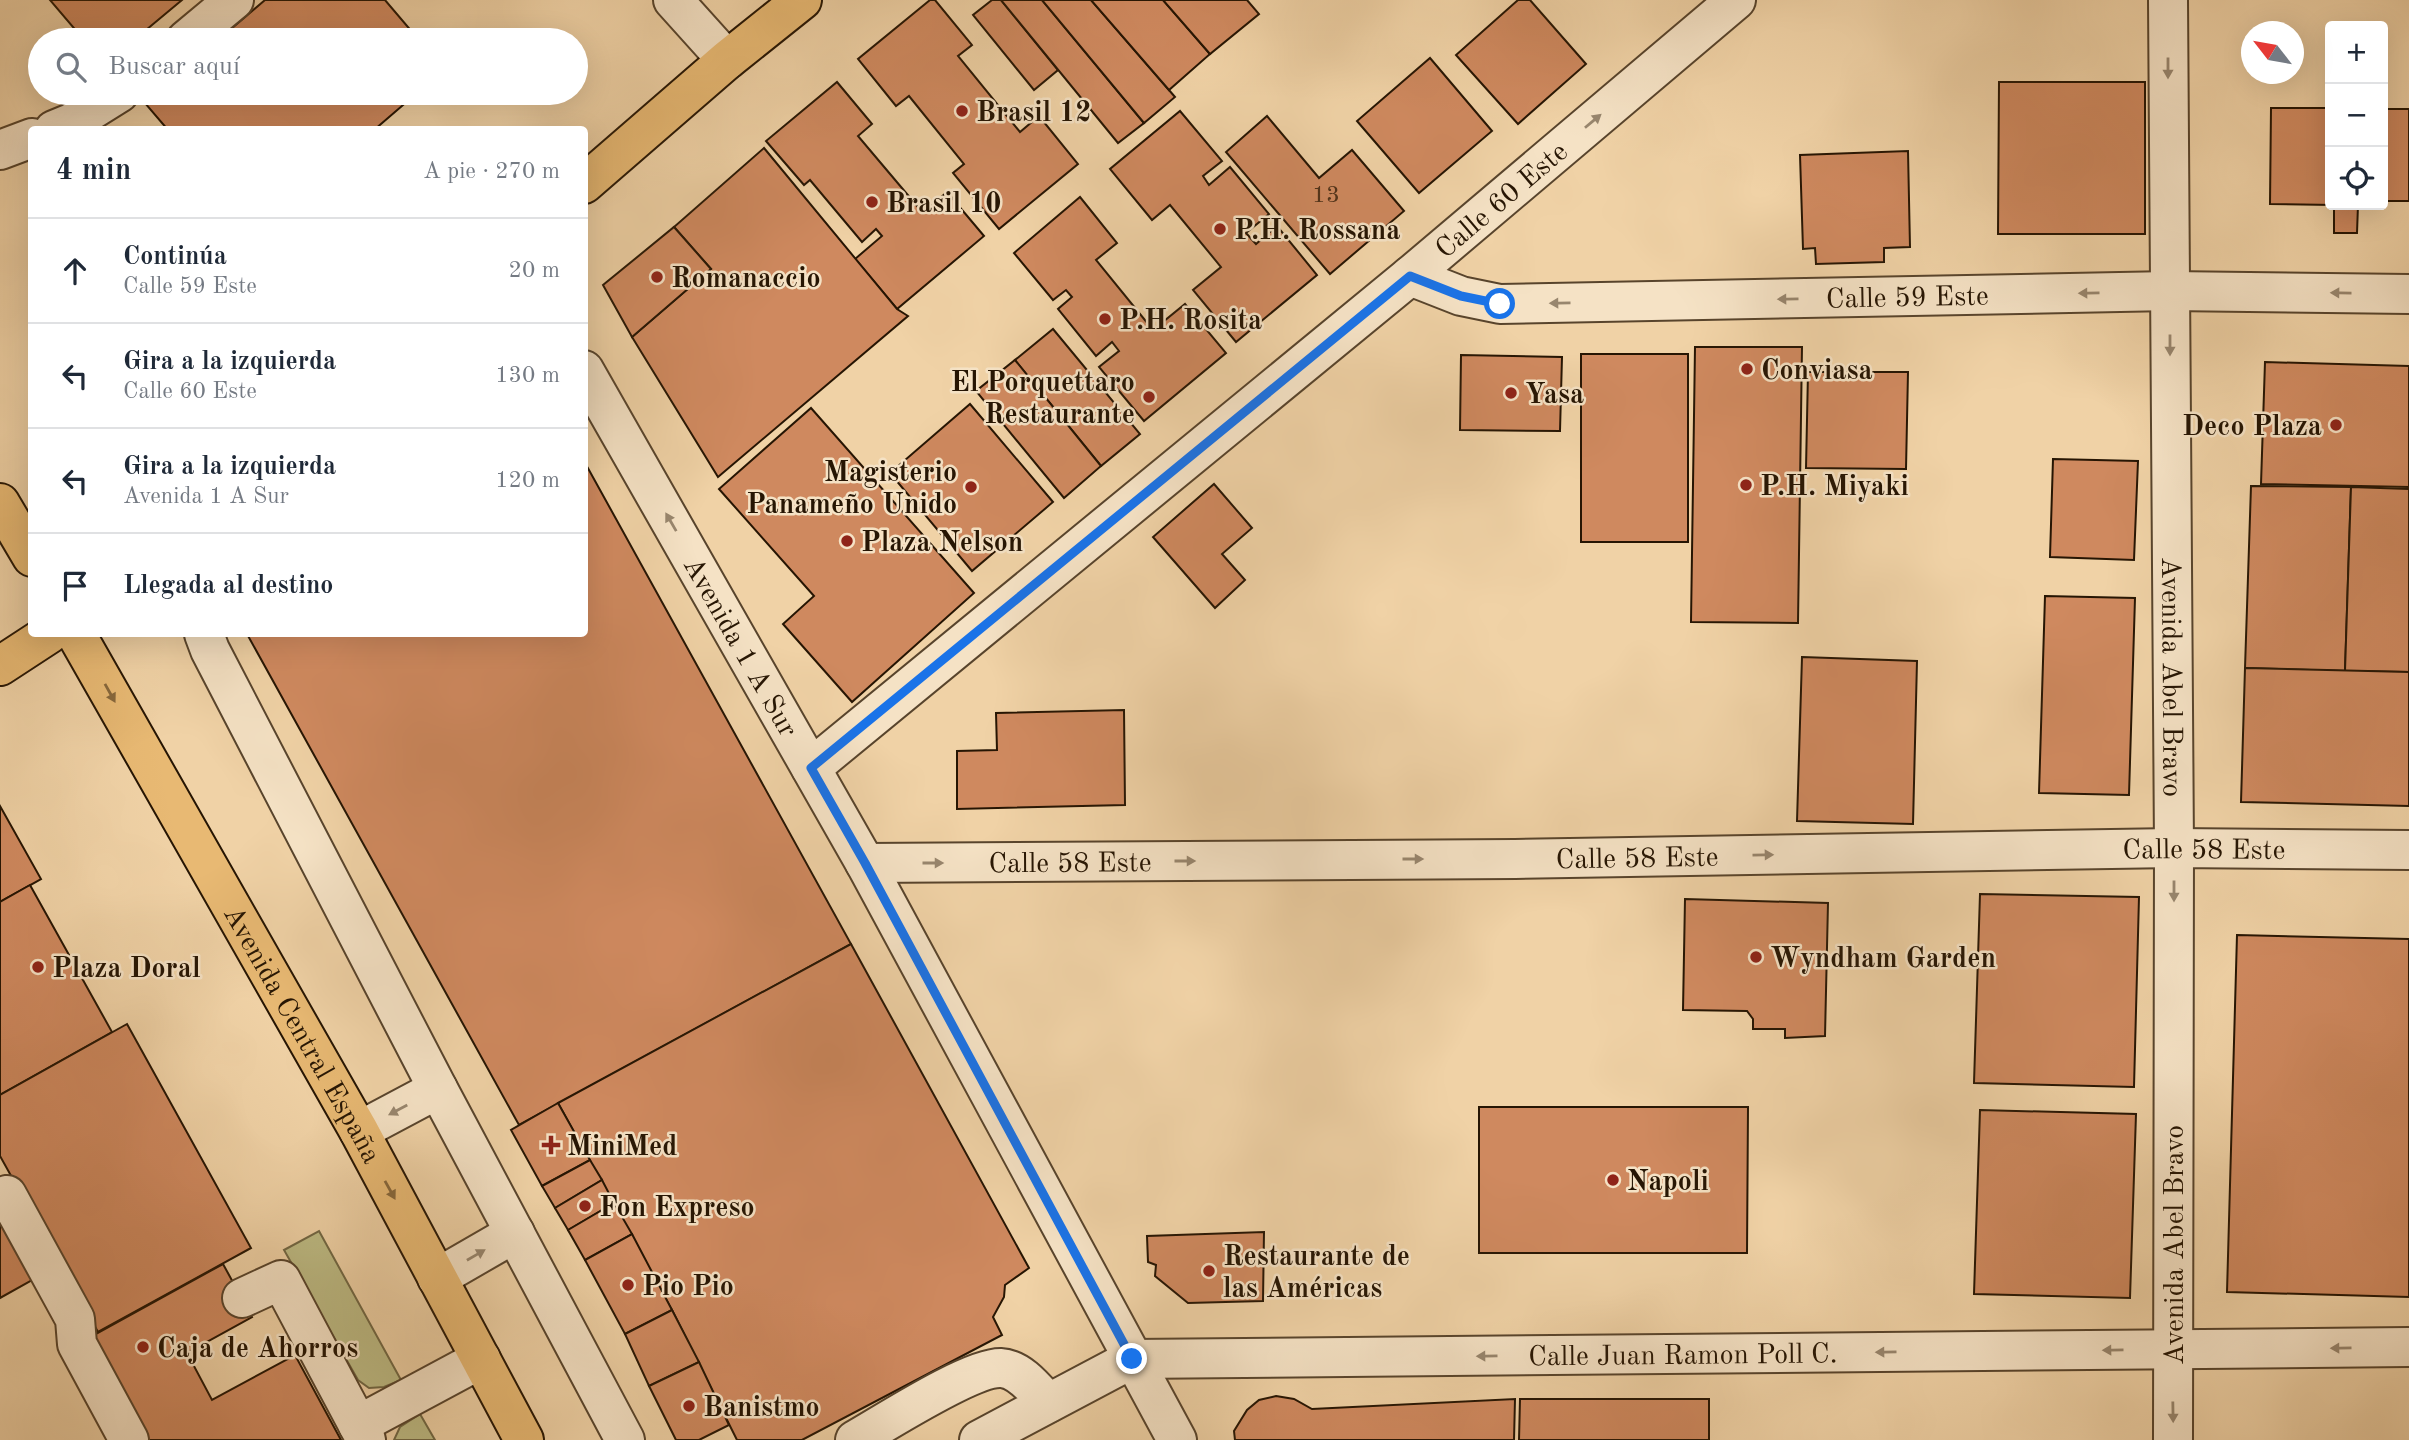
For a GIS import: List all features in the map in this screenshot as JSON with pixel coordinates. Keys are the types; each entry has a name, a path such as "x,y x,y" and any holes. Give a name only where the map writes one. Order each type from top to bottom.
{"main road":[{"path":"588,181 727,60 802,0"},
{"path":"0,503 28,549"},
{"path":"0,666 44,637"},
{"name":"Avenida Central España","path":"78,637 359,1131 524,1440"}],"street":[{"path":"200,28 234,0"},
{"path":"673,0 727,60"},
{"name":"Calle 60 Este","path":"811,768 1410,276 1736,0"},
{"name":"Avenida Abel Bravo","path":"2168,0 2174,848 2173,1440"},
{"path":"64,126 100,105"},
{"path":"0,150 28,140"},
{"name":"Calle 59 Este","path":"1410,276 1461,296 1500,304 2170,291 2409,294"},
{"name":"Avenida 1 A Sur","path":"588,377 865,863 1177,1440"},
{"path":"205,637 438,1088 625,1440"},
{"name":"Calle 58 Este","path":"865,863 1515,859 2174,848 2409,850"},
{"path":"359,1131 438,1088"},
{"path":"7,1195 75,1319 77,1344 129,1440"},
{"path":"438,1278 515,1233"},
{"path":"242,1298 281,1280 362,1432 481,1359"},
{"name":"Calle Juan Ramon Poll C.","path":"979,1440 1132,1359 2409,1347"},
{"path":"855,1440 976,1372 1003,1368 1024,1378 1048,1403"}],"shaded area":[{"path":"319,1231 401,1380 384,1387 369,1388 358,1380 284,1250"},
{"path":"420,1414 435,1440 394,1440 400,1427"}],"building":[{"path":"50,0 182,0 148,28 74,28"},
{"path":"265,0 385,0 409,28 232,28"},
{"name":"Brasil 12","path":"930,0 935,0 972,45 958,56 1020,132 1039,116 1078,164 999,229 953,173 964,164 909,96 896,106 858,59"},
{"path":"992,0 1001,0 1058,70 1034,90 973,15"},
{"path":"1001,0 1042,0 1144,123 1118,143"},
{"path":"1042,0 1091,0 1175,97 1144,123"},
{"path":"1091,0 1163,0 1210,54 1169,90"},
{"path":"1163,0 1247,0 1259,14 1210,54"},
{"path":"1518,0 1530,0 1586,64 1518,124 1456,55"},
{"path":"1430,58 1492,131 1419,193 1357,121"},
{"name":"Brasil 10","path":"837,82 872,124 858,136 923,213 947,192 984,236 897,309 855,259 882,236 876,229 862,242 810,180 804,185 766,141"},
{"path":"1999,82 2145,82 2145,234 1998,234"},
{"path":"147,105 403,105 379,126 165,126"},
{"path":"2271,108 2325,108 2325,205 2270,204"},
{"path":"2388,109 2409,109 2409,201 2388,201"},
{"name":"P.H. Rossana","path":"1180,111 1222,161 1203,176 1209,185 1230,167 1269,214 1246,233 1256,244 1277,226 1317,275 1236,342 1193,290 1221,267 1170,205 1152,220 1110,169"},
{"path":"1267,116 1319,178 1352,150 1404,211 1330,274 1226,152"},
{"path":"764,148 897,309 908,316 718,477 632,337 711,269 674,227"},
{"path":"1908,151 1910,247 1884,248 1884,262 1816,264 1815,248 1803,249 1800,155"},
{"name":"P.H. Rosita","path":"1080,197 1117,243 1096,260 1153,330 1185,304 1226,353 1144,421 1099,367 1119,351 1112,342 1096,356 1058,309 1072,297 1066,290 1053,300 1014,253"},
{"path":"2334,210 2358,210 2357,233 2334,233"},
{"name":"Romanaccio","path":"674,227 711,269 632,337 603,285"},
{"path":"1053,329 1140,434 1101,466 1015,360"},
{"name":"P.H. Miyaki","path":"1695,347 1802,347 1798,623 1691,622"},
{"path":"1581,354 1688,354 1688,542 1581,542"},
{"name":"Yasa","path":"1461,355 1562,357 1560,431 1460,430"},
{"path":"1015,360 1101,466 1064,498 976,391"},
{"name":"Deco Plaza","path":"2265,362 2409,366 2409,487 2261,484"},
{"path":"1808,372 1908,372 1906,469 1806,468"},
{"name":"Magisterio Panameño Unido","path":"970,404 1053,502 972,571 890,473"},
{"name":"Plaza Nelson","path":"811,408 974,593 852,702 783,624 814,596 719,489"},
{"path":"2053,459 2138,461 2134,560 2050,557"},
{"path":"588,468 851,944 519,1125 249,637 588,637"},
{"path":"1214,484 1252,528 1222,554 1245,580 1215,608 1153,537"},
{"path":"2251,486 2351,487 2345,671 2245,668"},
{"path":"2351,487 2409,489 2409,672 2345,671"},
{"path":"2045,596 2135,598 2129,795 2039,793"},
{"path":"1802,657 1917,661 1913,824 1797,821"},
{"path":"2245,668 2409,672 2409,806 2241,802"},
{"path":"1124,710 1125,805 957,809 957,751 997,750 996,713"},
{"path":"0,806 41,879 0,902"},
{"name":"Plaza Doral","path":"30,885 112,1032 0,1095 0,902"},
{"path":"1980,894 2139,897 2134,1087 1974,1083"},
{"name":"Wyndham Garden","path":"1685,899 1828,903 1825,1036 1785,1038 1785,1029 1753,1029 1753,1019 1747,1011 1683,1010"},
{"path":"2237,935 2409,939 2409,1297 2227,1292"},
{"path":"851,944 1029,1268 1005,1285 1004,1297 993,1317 1002,1335 802,1440 737,1440 672,1310 558,1103"},
{"path":"127,1024 251,1248 98,1332 0,1156 0,1095"},
{"name":"MiniMed","path":"558,1103 590,1160 542,1186 511,1130"},
{"name":"Napoli","path":"1479,1107 1748,1107 1747,1253 1479,1253"},
{"path":"1980,1110 2136,1114 2130,1298 1974,1294"},
{"path":"590,1160 602,1180 555,1208 542,1186"},
{"name":"Fon Expreso","path":"602,1180 614,1203 568,1230 555,1208"},
{"path":"614,1203 632,1234 585,1260 568,1230"},
{"path":"0,1222 32,1280 0,1298"},
{"name":"Restaurante de las Américas","path":"1264,1232 1263,1301 1188,1303 1155,1276 1156,1265 1148,1262 1147,1236"},
{"name":"Pio Pio","path":"632,1234 672,1310 625,1334 585,1260"},
{"name":"Caja de Ahorros","path":"223,1264 252,1317 187,1353 212,1400 295,1355 341,1440 137,1440 83,1341"},
{"path":"672,1310 699,1362 649,1386 625,1334"},
{"name":"Banistmo","path":"699,1362 729,1425 699,1440 676,1440 649,1386"},
{"path":"1276,1396 1294,1399 1312,1409 1515,1399 1514,1440 1235,1440 1234,1431 1247,1410 1259,1400"},
{"path":"1520,1399 1709,1399 1709,1440 1519,1440"}],"place":[{"name":"Brasil 12","path":"962,111"},
{"name":"Brasil 10","path":"872,202"},
{"name":"P.H. Rossana","path":"1220,229"},
{"name":"Romanaccio","path":"657,277"},
{"name":"P.H. Rosita","path":"1105,319"},
{"name":"Conviasa","path":"1747,369"},
{"name":"Yasa","path":"1511,393"},
{"name":"El Porquettaro Restaurante","path":"1149,397"},
{"name":"Deco Plaza","path":"2336,425"},
{"name":"P.H. Miyaki","path":"1746,485"},
{"name":"Magisterio Panameño Unido","path":"971,487"},
{"name":"Plaza Nelson","path":"847,541"},
{"name":"Wyndham Garden","path":"1756,957"},
{"name":"Plaza Doral","path":"38,967"},
{"name":"MiniMed","path":"551,1145"},
{"name":"Napoli","path":"1613,1180"},
{"name":"Fon Expreso","path":"585,1206"},
{"name":"Restaurante de las Américas","path":"1209,1271"},
{"name":"Pio Pio","path":"628,1285"},
{"name":"Caja de Ahorros","path":"143,1347"},
{"name":"Banistmo","path":"689,1406"}],"route":[{"path":"1132,1359 865,863 811,768 1410,276 1461,296 1500,304"}]}
